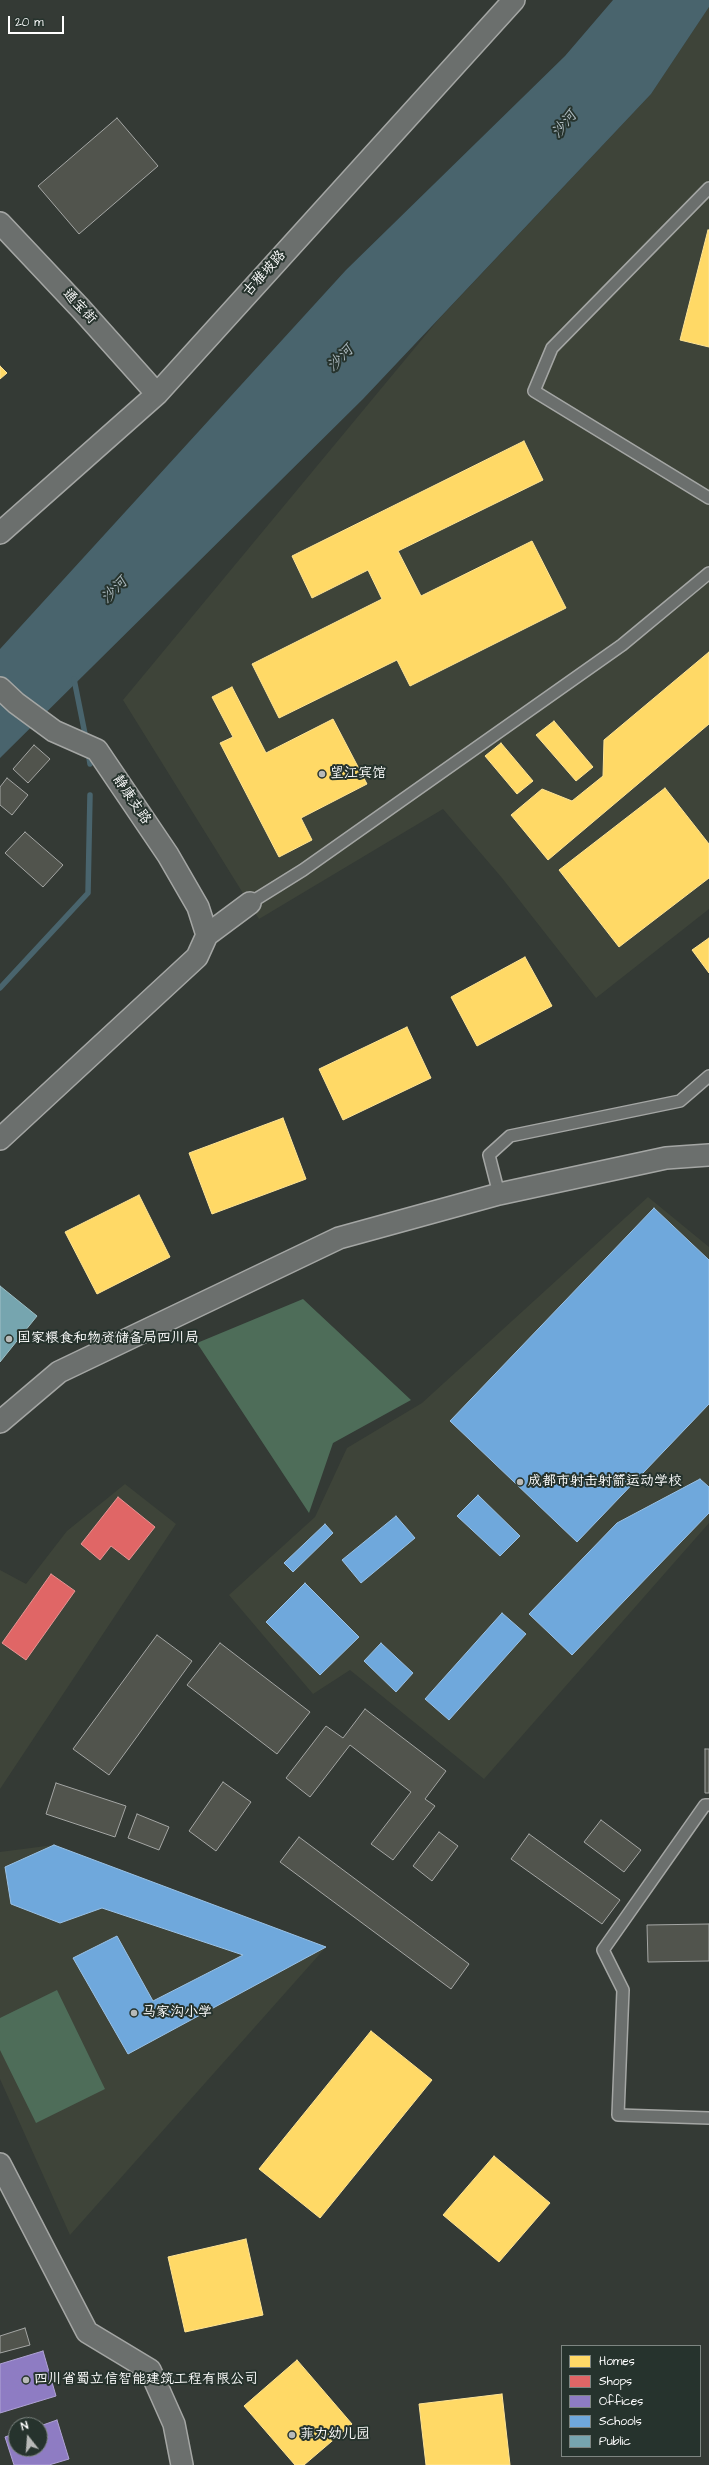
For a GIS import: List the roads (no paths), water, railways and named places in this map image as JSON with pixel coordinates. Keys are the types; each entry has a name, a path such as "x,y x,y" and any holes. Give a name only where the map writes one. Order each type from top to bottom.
{"street":[{"name":"古雅坡路","path":"0,533 157,394 514,0"},
{"name":"通宝街","path":"0,223 82,309 157,394"},
{"name":"静康支路","path":"0,688 16,703 54,731 97,750 168,854 198,907 207,935"},
{"path":"0,1138 197,957 207,935 250,903"},
{"path":"0,1422 59,1372 339,1238 499,1194 666,1158 709,1155"},
{"path":"0,2164 87,2332 150,2370 174,2424 182,2465"}],"lane":[{"path":"709,188 552,348 534,391 709,498"},
{"path":"250,903 303,870 622,645 709,573"},
{"path":"499,1194 489,1155 510,1136 680,1101 709,1076"},
{"path":"709,1805 705,1805 603,1950 623,1990 618,2115 709,2118"}],"water":[{"name":"沙河","path":"613,0 709,0 709,7 651,94 363,399 0,758 0,649 346,270 565,56"}],"waterway":[{"path":"74,679 86,739"},
{"path":"88,751 90,764"},
{"path":"0,988 88,893 90,795"}],"place":[{"name":"望江宾馆","path":"322,774"},
{"name":"国家粮食和物资储备局四川局","path":"9,1339"},
{"name":"成都市射击射箭运动学校","path":"520,1482"},
{"name":"马家沟小学","path":"134,2013"},
{"name":"四川省蜀立信智能建筑工程有限公司","path":"26,2380"},
{"name":"菲力幼儿园","path":"292,2435"}]}
